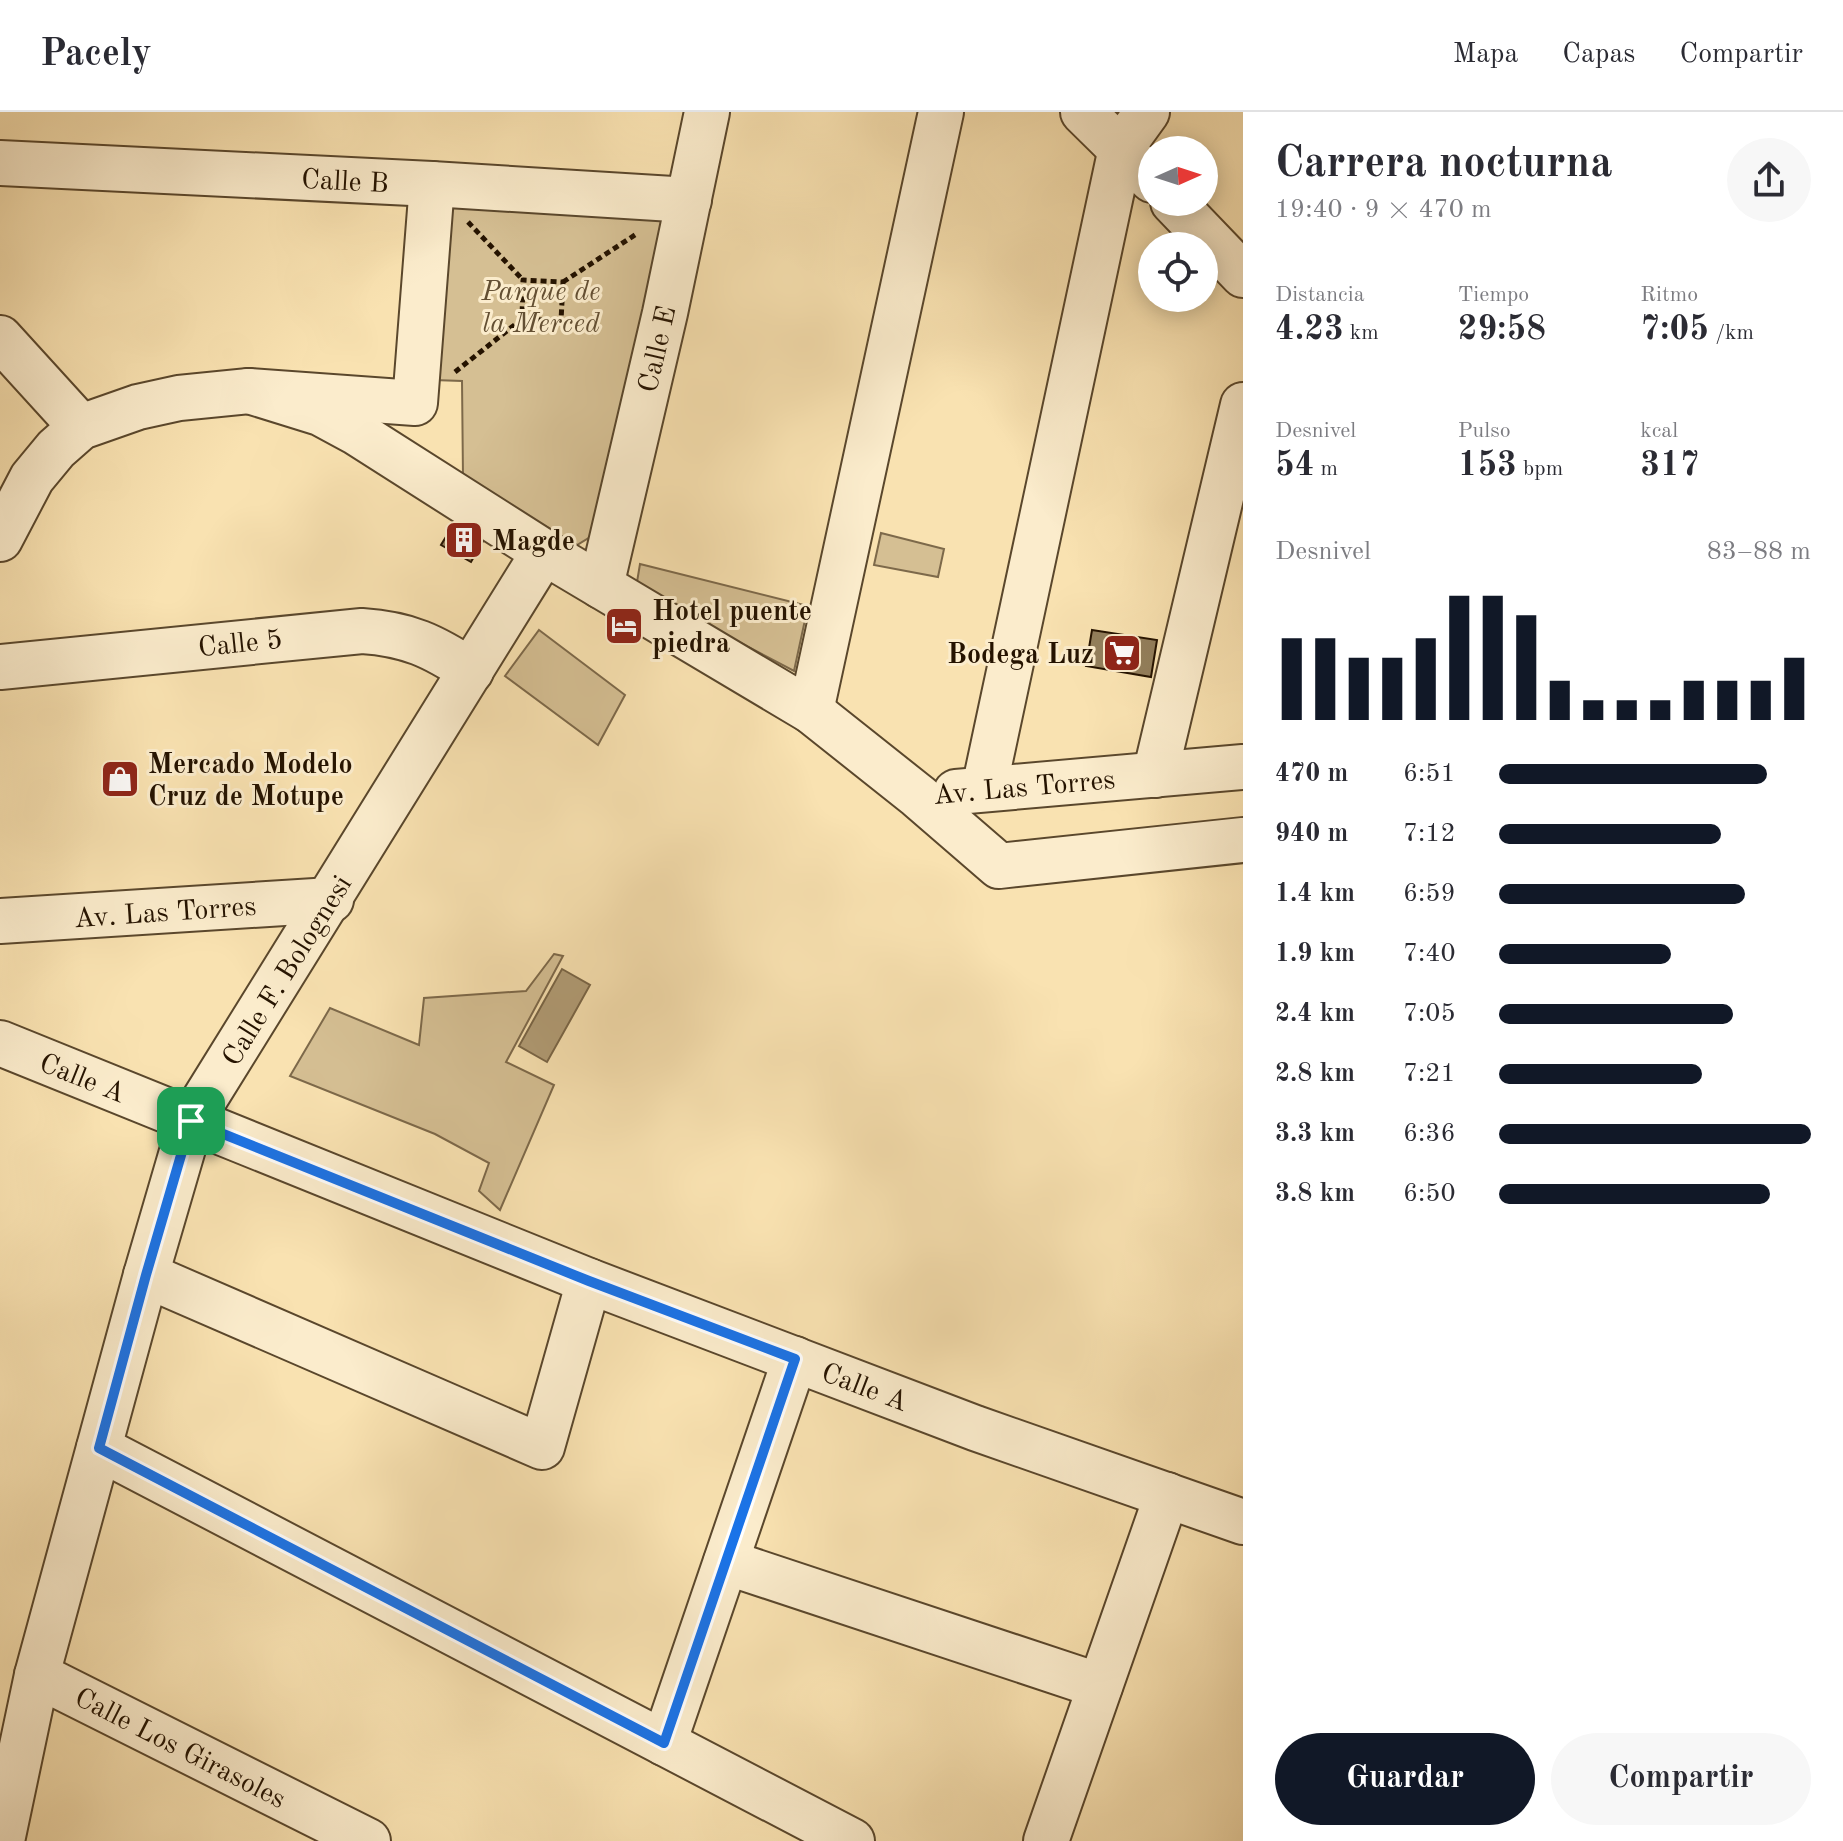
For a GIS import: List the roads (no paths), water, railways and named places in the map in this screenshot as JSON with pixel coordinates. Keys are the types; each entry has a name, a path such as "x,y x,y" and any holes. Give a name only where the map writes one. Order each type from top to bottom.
{"street":[{"name":"Calle E","path":"601,586 707,112"},
{"path":"811,711 941,112"},
{"path":"1083,112 1138,166"},
{"path":"984,789 1121,148 1147,112"},
{"name":"Calle B","path":"0,163 689,200"},
{"path":"0,539 32,478 56,449 81,427 138,407 249,391 415,403 432,184"},
{"path":"1186,216 1243,275"},
{"path":"0,338 81,427"},
{"path":"249,391 320,413 357,433 544,552 811,711 918,796"},
{"path":"1155,775 1243,405"},
{"name":"Calle F. Bolognesi","path":"2,1841 37,1675 191,1121 331,900 544,552"},
{"name":"Calle 5","path":"0,667 362,631 411,638 437,649 471,671"},
{"name":"Av. Las Torres","path":"918,796 1243,767"},
{"name":"Av. Las Torres","path":"918,796 999,866 1243,840"},
{"name":"Av. Las Torres","path":"0,921 331,900"},
{"name":"Calle A","path":"0,1043 589,1281 975,1428 1243,1522"},
{"path":"146,1275 542,1447 589,1281"},
{"path":"664,1743 795,1359"},
{"path":"99,1448 852,1841"},
{"path":"1046,1841 1167,1495"},
{"path":"726,1562 1100,1686"},
{"name":"Calle Los Girasoles","path":"37,1675 368,1841"}],"place":[{"name":"Magde","path":"464,540"},
{"name":"Hotel puente piedra","path":"624,626"},
{"name":"Bodega Luz","path":"1122,653"},
{"name":"Mercado Modelo Cruz de Motupe","path":"120,779"}],"park label":[{"name":"Parque de la Merced","path":"541,306"}]}
